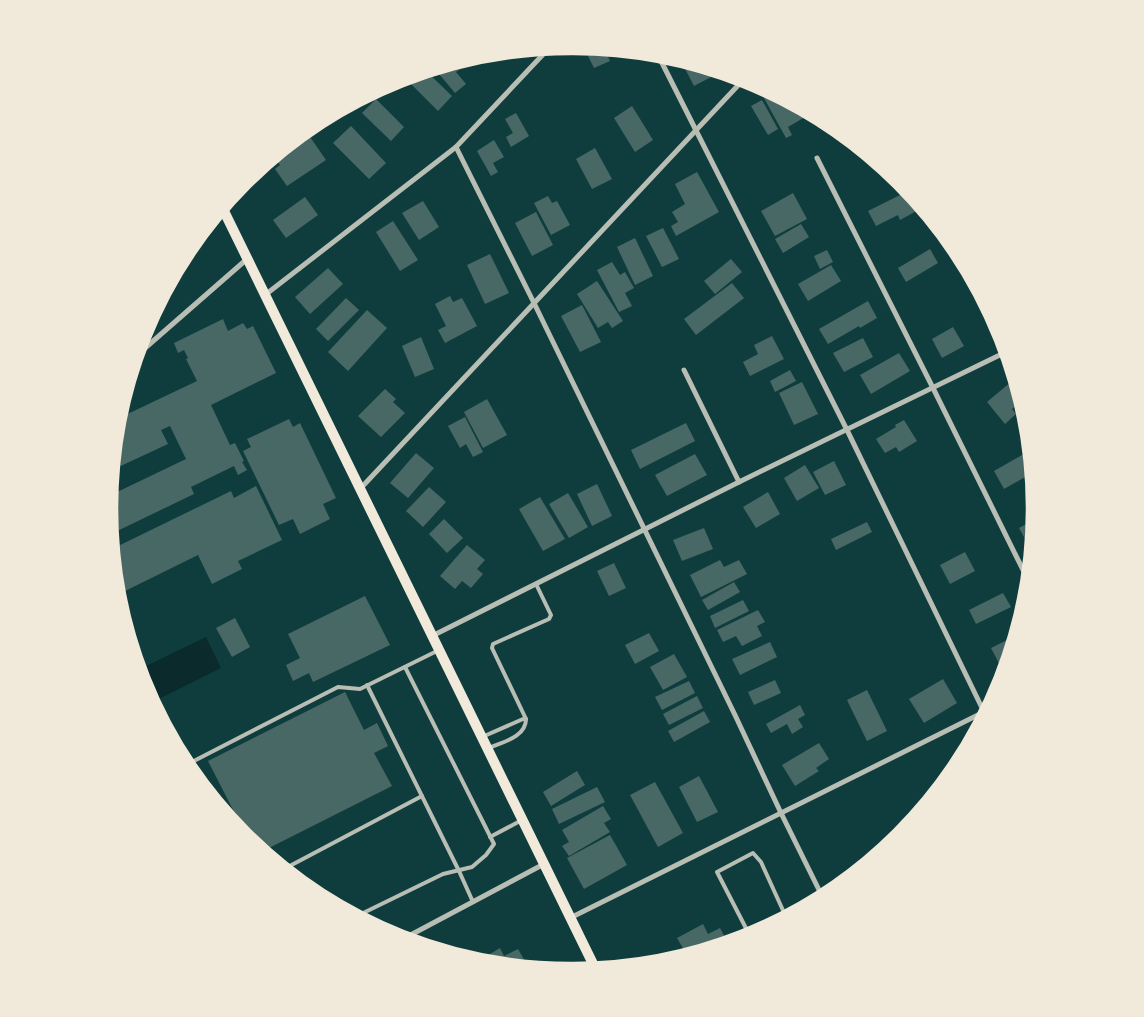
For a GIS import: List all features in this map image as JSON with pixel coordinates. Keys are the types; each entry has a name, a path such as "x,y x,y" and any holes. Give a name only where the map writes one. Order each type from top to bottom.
{"main road":[{"path":"225,215 592,962"}],"street":[{"path":"265,295 456,147 542,55"},
{"path":"662,62 847,430 982,705"},
{"path":"360,489 738,85"},
{"path":"456,147 534,303 819,890"},
{"path":"817,158 1023,569"},
{"path":"147,346 247,259"},
{"path":"432,636 644,529 1000,355"},
{"path":"684,370 739,482"},
{"path":"570,918 976,717"},
{"path":"412,934 544,864"}],"lane":[{"path":"487,749 514,738 523,730 526,723 526,719 492,648 493,644 549,619 551,615 536,584"},
{"path":"194,761 338,687 360,689 439,650"},
{"path":"364,912 443,874 472,867 486,855 494,844 404,667"},
{"path":"367,685 473,902"},
{"path":"482,738 526,719"},
{"path":"290,865 422,796"},
{"path":"490,837 522,820"},
{"path":"746,929 717,872 753,853 761,862 783,911"}],"water":[{"path":"206,637 221,668 159,699 145,666"}],"building":[{"path":"587,55 607,56 610,61 594,68"},
{"path":"459,68 460,69 456,72 466,84 455,93 439,74"},
{"path":"684,68 713,76 694,86"},
{"path":"431,76 452,96 438,111 411,84"},
{"path":"763,96 804,118 788,127 792,135 786,138"},
{"path":"376,99 404,127 391,141 362,113"},
{"path":"762,100 778,129 768,135 751,106"},
{"path":"632,106 653,140 635,152 614,118"},
{"path":"516,113 529,136 511,147 506,137 513,133 505,119"},
{"path":"351,126 386,163 369,179 333,143"},
{"path":"310,137 326,160 287,186 275,169 280,165 278,162"},
{"path":"494,140 504,157 493,163 498,172 491,176 477,151"},
{"path":"595,148 612,179 592,189 576,159"},
{"path":"697,172 719,212 676,236 671,226 678,222 672,212 685,204 675,184"},
{"path":"793,193 807,219 775,236 761,211"},
{"path":"901,195 916,211 900,220 898,215 876,226 868,211"},
{"path":"548,196 552,203 557,201 570,225 551,235 534,203"},
{"path":"305,197 318,215 286,238 273,220"},
{"path":"423,201 439,227 419,240 402,213"},
{"path":"536,212 553,245 532,256 515,223"},
{"path":"393,221 418,260 400,271 376,232"},
{"path":"801,224 809,237 783,253 775,239"},
{"path":"663,228 679,259 662,267 646,236"},
{"path":"635,238 653,276 635,285 617,247"},
{"path":"930,249 938,263 906,282 898,268"},
{"path":"827,250 833,262 820,269 814,256"},
{"path":"490,254 509,293 485,304 467,265"},
{"path":"731,259 742,272 715,294 704,281"},
{"path":"612,262 620,275 625,272 634,288 625,293 632,306 619,312 597,270"},
{"path":"831,265 841,281 808,301 798,284"},
{"path":"328,268 343,284 310,314 295,297"},
{"path":"597,281 623,321 612,328 608,322 598,328 577,294"},
{"path":"732,283 744,298 696,335 684,319"},
{"path":"450,296 453,302 462,298 477,326 445,343 438,330 446,326 435,304"},
{"path":"346,298 359,310 328,341 316,329"},
{"path":"868,301 877,318 828,344 819,329"},
{"path":"582,305 601,342 580,352 561,316"},
{"path":"367,310 387,328 348,371 328,352"},
{"path":"223,319 228,331 243,323 247,329 253,326 276,373 211,405 230,445 235,443 247,470 238,475 234,466 191,487 194,494 118,531 118,492 186,459 170,426 161,430 168,444 119,467 127,414 197,381 186,359 188,358 184,350 178,353 174,343"},
{"path":"953,327 964,346 942,358 932,339"},
{"path":"772,336 784,359 750,376 743,362 758,354 754,345"},
{"path":"421,337 434,369 415,377 402,346"},
{"path":"863,338 873,357 844,372 833,353"},
{"path":"899,353 910,371 871,394 860,375"},
{"path":"790,370 796,381 775,392 770,381"},
{"path":"802,382 818,414 794,425 779,393"},
{"path":"1009,384 1015,407 1012,409 1016,414 1005,424 987,402"},
{"path":"385,389 396,399 393,402 405,413 381,437 358,416"},
{"path":"487,399 507,435 483,448 464,412"},
{"path":"465,417 483,452 473,457 466,444 460,448 448,426"},
{"path":"289,419 293,427 300,423 336,498 323,504 330,519 300,534 293,519 279,525 243,451 251,447 247,439"},
{"path":"904,420 917,441 899,452 896,447 885,453 876,439"},
{"path":"686,423 695,441 640,469 631,450"},
{"path":"416,453 434,468 408,498 390,483"},
{"path":"695,454 707,475 667,496 655,475"},
{"path":"1024,454 1026,477 1004,489 994,471"},
{"path":"834,461 846,485 825,495 813,472"},
{"path":"805,465 819,488 797,501 784,478"},
{"path":"597,484 612,516 592,526 577,494"},
{"path":"256,486 282,540 238,561 242,569 212,584 198,555 125,591 119,546 231,491 234,498"},
{"path":"429,487 446,502 423,527 406,511"},
{"path":"768,492 780,514 756,528 743,507"},
{"path":"568,493 588,527 569,538 549,504"},
{"path":"540,497 565,539 543,551 519,509"},
{"path":"444,519 463,538 447,553 429,534"},
{"path":"867,522 872,532 836,550 831,539"},
{"path":"1026,524 1026,540 1019,528"},
{"path":"704,528 713,549 682,561 673,540"},
{"path":"467,545 485,560 477,569 483,574 471,588 462,581 455,589 440,576"},
{"path":"965,552 975,571 950,584 940,565"},
{"path":"720,560 724,567 739,560 747,574 701,597 690,575"},
{"path":"614,563 626,588 609,596 597,571"},
{"path":"734,582 740,592 708,610 702,600"},
{"path":"1003,593 1011,607 976,624 969,610"},
{"path":"365,596 390,645 313,682 309,673 293,681 286,665 300,658 288,634"},
{"path":"743,600 749,611 715,628 710,616"},
{"path":"758,610 765,622 757,626 762,636 742,646 736,636 723,642 717,630"},
{"path":"235,618 250,647 232,657 216,628"},
{"path":"649,633 659,651 635,664 625,645"},
{"path":"1007,640 999,664 991,648"},
{"path":"770,642 777,657 740,675 732,659"},
{"path":"674,654 687,677 663,690 650,667"},
{"path":"943,679 957,703 924,723 909,699"},
{"path":"775,680 781,693 754,705 748,692"},
{"path":"689,681 695,693 662,710 655,697"},
{"path":"867,690 887,731 867,741 847,700"},
{"path":"345,692 364,730 377,723 388,746 374,753 392,786 269,848 235,813 208,761"},
{"path":"697,696 703,708 669,725 663,714"},
{"path":"800,705 805,715 798,719 803,727 792,734 787,724 771,733 766,724"},
{"path":"704,711 710,722 674,742 668,731"},
{"path":"819,743 829,759 816,768 819,771 795,786 782,765"},
{"path":"577,771 585,785 551,806 543,792"},
{"path":"699,776 718,812 697,822 679,787"},
{"path":"655,782 683,833 658,847 630,795"},
{"path":"597,787 605,802 559,824 552,809"},
{"path":"603,806 611,819 604,823 610,832 569,856 562,846 569,842 562,830"},
{"path":"610,835 627,865 584,889 567,858"},
{"path":"703,924 708,934 720,928 725,937 684,950 677,938"},
{"path":"500,948 504,956 518,949 524,960 513,959 487,956"}]}
